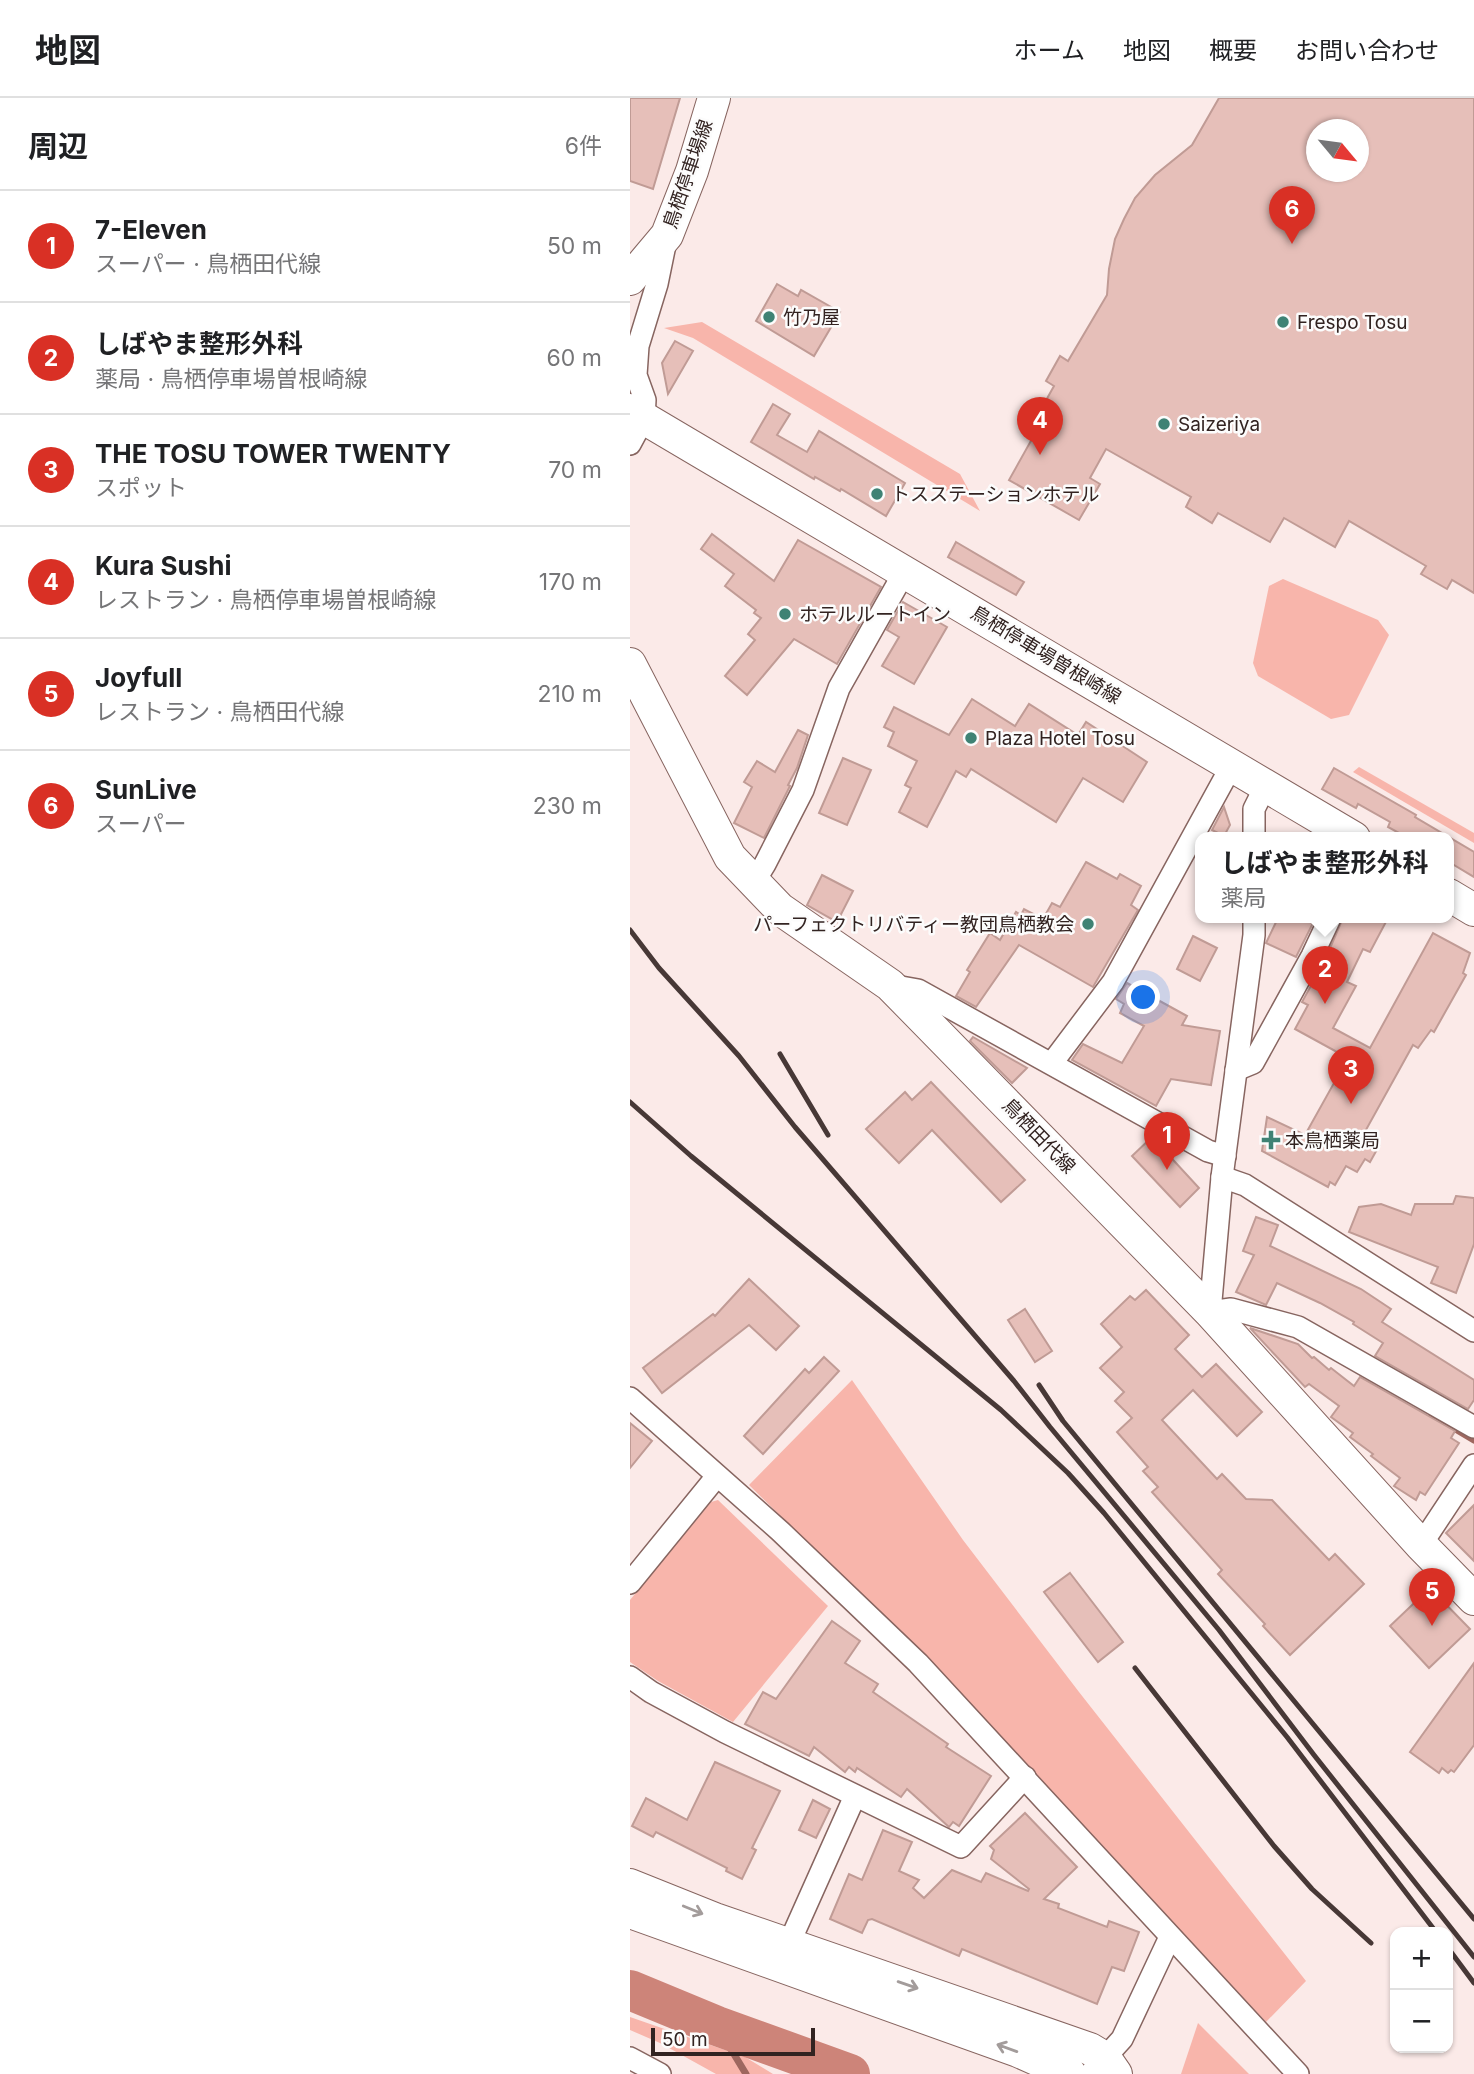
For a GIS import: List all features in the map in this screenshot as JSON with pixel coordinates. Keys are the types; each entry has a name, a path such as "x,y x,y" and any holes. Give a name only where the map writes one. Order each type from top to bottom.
{"main road":[{"name":"鳥栖停車場線","path":"630,279 667,234 692,171 714,98"},
{"name":"鳥栖停車場曽根崎線","path":"635,424 905,571 1344,832"},
{"name":"鳥栖田代線","path":"630,664 730,857 780,909 890,985 1210,1312 1421,1545 1474,1599"},
{"path":"1454,898 1474,910"},
{"path":"630,1885 715,1919 784,1955 1070,2074"},
{"path":"630,1912 784,1955 1090,2049 1104,2069"}],"street":[{"path":"635,424 645,400 636,375 638,346 657,284 667,234"},
{"path":"754,882 803,790 839,688 905,571"},
{"path":"1052,1063 1113,982 1231,765"},
{"path":"1254,832 1254,809 1266,785"},
{"path":"1254,923 1224,1166 1210,1312 1231,1309 1298,1327 1474,1427"},
{"path":"1236,1070 1253,1063 1328,923"},
{"path":"890,985 918,989 1208,1151 1245,1185 1474,1331"},
{"path":"630,1398 780,1531 918,1662 1298,2074"},
{"path":"1421,1545 1474,1465"},
{"path":"630,1583 717,1476"},
{"path":"630,1677 713,1725 961,1847 1025,1777"},
{"path":"784,1955 855,1796"},
{"path":"1104,2069 1122,2039 1170,1937"},
{"path":"630,2058 660,2074"}],"shaded area":[{"path":"702,322 960,474 980,511 693,338 664,328"},
{"path":"1283,579 1378,620 1389,635 1349,715 1331,719 1258,676 1253,663 1269,586"},
{"path":"1359,767 1474,833 1474,843 1353,772"},
{"path":"852,1380 963,1540 1306,1981 1266,2022 931,1664 749,1485"},
{"path":"718,1500 828,1606 733,1722 658,1681 630,1662 630,1600 711,1502"},
{"path":"630,2017 745,2057 773,2074 716,2074 630,2030"},
{"path":"1198,2023 1249,2074 1181,2074"}],"building":[{"path":"630,98 680,98 653,189 630,181"},
{"name":"Frespo Tosu","path":"1219,98 1474,98 1474,593 1452,580 1447,589 1421,574 1426,566 1349,521 1335,547 1284,518 1270,542 1218,513 1212,523 1186,507 1191,497 1106,449 1090,478 1100,484 1079,520 1009,480 1046,414 1040,411 1054,386 1046,381 1060,356 1068,361 1107,295 1115,239 1135,198 1155,175 1192,145"},
{"path":"777,284 798,296 801,290 840,312 814,356 756,321"},
{"path":"675,341 693,351 668,394 662,363"},
{"path":"773,404 790,414 777,435 807,452 819,431 905,483 886,516 841,489 840,491 815,477 814,479 751,442"},
{"path":"712,534 774,581 798,540 881,587 837,664 794,639 747,695 725,676 755,640 748,634 761,618 754,613 756,610 725,586 734,574 701,549"},
{"path":"956,542 1024,582 1016,595 948,557"},
{"path":"903,602 947,627 914,684 882,666 899,637 887,630"},
{"path":"972,699 1015,726 1029,704 1078,735 1086,722 1147,762 1123,802 1083,778 1056,822 971,769 966,777 956,771 927,827 899,812 911,788 905,785 917,761 888,746 894,732 884,727 894,707 949,735"},
{"path":"798,730 808,735 788,785 790,786 764,838 734,823 752,787 744,782 757,761 775,772"},
{"path":"843,758 871,770 847,825 819,813"},
{"path":"1334,768 1440,832 1397,832 1388,827 1390,822 1358,804 1356,808 1322,789"},
{"path":"1224,807 1230,825 1226,832 1212,830"},
{"path":"1454,840 1474,852 1474,877 1454,865"},
{"path":"1086,862 1117,879 1120,874 1141,886 1131,905 1138,910 1093,987 1019,945 976,1007 956,996 970,972 967,970 990,933 1000,940 1016,912 1021,915 1024,909 1043,919 1052,903 1060,907"},
{"path":"822,875 853,891 837,922 807,905"},
{"path":"1276,923 1313,923 1296,957 1266,943"},
{"path":"1341,923 1385,923 1370,952 1363,949 1347,982 1356,986 1333,1028 1370,1048 1433,933 1470,953 1463,973 1466,975 1434,1032 1431,1030 1418,1048 1413,1045 1362,1137 1379,1146 1370,1162 1365,1159 1357,1172 1346,1166 1335,1185 1330,1182 1328,1187 1262,1151 1267,1117 1305,1135 1348,1058 1295,1029 1308,1005 1302,1002"},
{"path":"1193,936 1217,948 1200,981 1177,969"},
{"path":"1127,983 1187,1016 1182,1025 1220,1031 1211,1085 1171,1079 1156,1106 1072,1060 1083,1044 1122,1063 1144,1026 1120,1013 1124,1004 1116,999"},
{"path":"973,1037 1027,1068 1012,1083 970,1041"},
{"path":"931,1082 1025,1180 1001,1202 932,1130 899,1163 866,1129 905,1092 912,1100"},
{"path":"1152,1137 1199,1188 1180,1207 1132,1156"},
{"path":"1456,1196 1474,1198 1474,1244 1456,1293 1431,1283 1438,1267 1349,1232 1359,1207 1381,1204 1411,1215 1415,1204 1453,1204"},
{"path":"1256,1217 1278,1225 1270,1246 1361,1289 1391,1309 1382,1322 1474,1380 1474,1400 1468,1409 1375,1356 1383,1343 1353,1324 1354,1322 1320,1303 1277,1283 1266,1305 1236,1292 1254,1255 1243,1251"},
{"path":"749,1279 799,1326 776,1350 749,1325 662,1393 643,1368 713,1314 715,1316"},
{"path":"1146,1290 1189,1335 1175,1349 1202,1377 1216,1364 1262,1412 1237,1436 1193,1390 1162,1420 1217,1479 1222,1474 1246,1499 1272,1500 1329,1560 1335,1554 1364,1584 1290,1655 1218,1574 1222,1570 1152,1492 1158,1487 1143,1471 1148,1467 1117,1432 1132,1418 1115,1401 1124,1392 1100,1368 1122,1347 1101,1324 1130,1296 1135,1300"},
{"path":"1025,1309 1052,1351 1035,1362 1008,1320"},
{"path":"1250,1328 1298,1344 1312,1358 1329,1370 1331,1368 1354,1386 1360,1377 1455,1431 1451,1438 1459,1443 1425,1495 1420,1492 1416,1500 1394,1486 1400,1478 1371,1456 1373,1454 1350,1437 1353,1433 1331,1417 1339,1406 1309,1384 1305,1387"},
{"path":"824,1357 839,1371 763,1454 744,1436 805,1369 809,1373"},
{"path":"630,1423 652,1441 630,1468"},
{"path":"1474,1505 1474,1561 1446,1533"},
{"path":"1070,1573 1123,1642 1098,1662 1044,1592"},
{"path":"1430,1588 1470,1629 1429,1668 1390,1626"},
{"path":"832,1621 860,1641 845,1663 878,1684 873,1692 948,1744 946,1747 991,1776 959,1826 953,1822 949,1827 907,1789 901,1797 857,1768 855,1772 849,1767 845,1772 814,1747 809,1756 745,1724 763,1692 776,1699"},
{"path":"1474,1663 1474,1745 1454,1772 1451,1770 1448,1773 1442,1768 1439,1773 1410,1752"},
{"path":"715,1762 780,1791 752,1848 756,1850 742,1879 726,1871 727,1868 656,1832 653,1837 632,1826 646,1798 687,1820"},
{"path":"813,1800 830,1809 816,1838 799,1830"},
{"path":"1025,1813 1077,1867 1044,1899 1059,1904 1058,1908 1107,1927 1109,1921 1139,1932 1124,1971 1112,1967 1097,2004 962,1949 959,1956 872,1919 868,1920 862,1933 830,1919 849,1874 862,1880 883,1830 912,1842 899,1871 919,1880 913,1888 924,1898 952,1870 981,1882 986,1873 1028,1891 1029,1889 991,1859 994,1850 990,1846"}],"waterway":[{"path":"1432,1415 1474,1440"},
{"path":"630,1990 717,2026 850,2074"},
{"path":"717,2026 746,2074"}],"railway":[{"path":"630,930 659,968 739,1056 795,1127 1014,1381 1219,1630 1474,1957"},
{"path":"780,1054 828,1135"},
{"path":"630,1102 691,1156 1001,1410 1068,1473 1104,1513 1287,1737 1432,1927"},
{"path":"1039,1385 1063,1421 1474,1919"},
{"path":"1135,1668 1274,1846 1312,1889 1371,1943"},
{"path":"1453,1955 1474,1983"}],"place":[{"name":"SunLive","path":"1292,244"},
{"name":"竹乃屋","path":"769,317"},
{"name":"Frespo Tosu","path":"1283,322"},
{"name":"Saizeriya","path":"1164,424"},
{"name":"Kura Sushi","path":"1040,455"},
{"name":"トスステーションホテル","path":"877,494"},
{"name":"ホテルルートイン","path":"785,614"},
{"name":"Plaza Hotel Tosu","path":"971,738"},
{"name":"パーフェクトリバティー教団鳥栖教会","path":"1088,924"},
{"name":"しばやま整形外科","path":"1325,1004"},
{"name":"THE TOSU TOWER TWENTY","path":"1351,1104"},
{"name":"本鳥栖薬局","path":"1271,1140"},
{"name":"7-Eleven","path":"1167,1170"},
{"name":"Joyfull","path":"1432,1626"}]}
